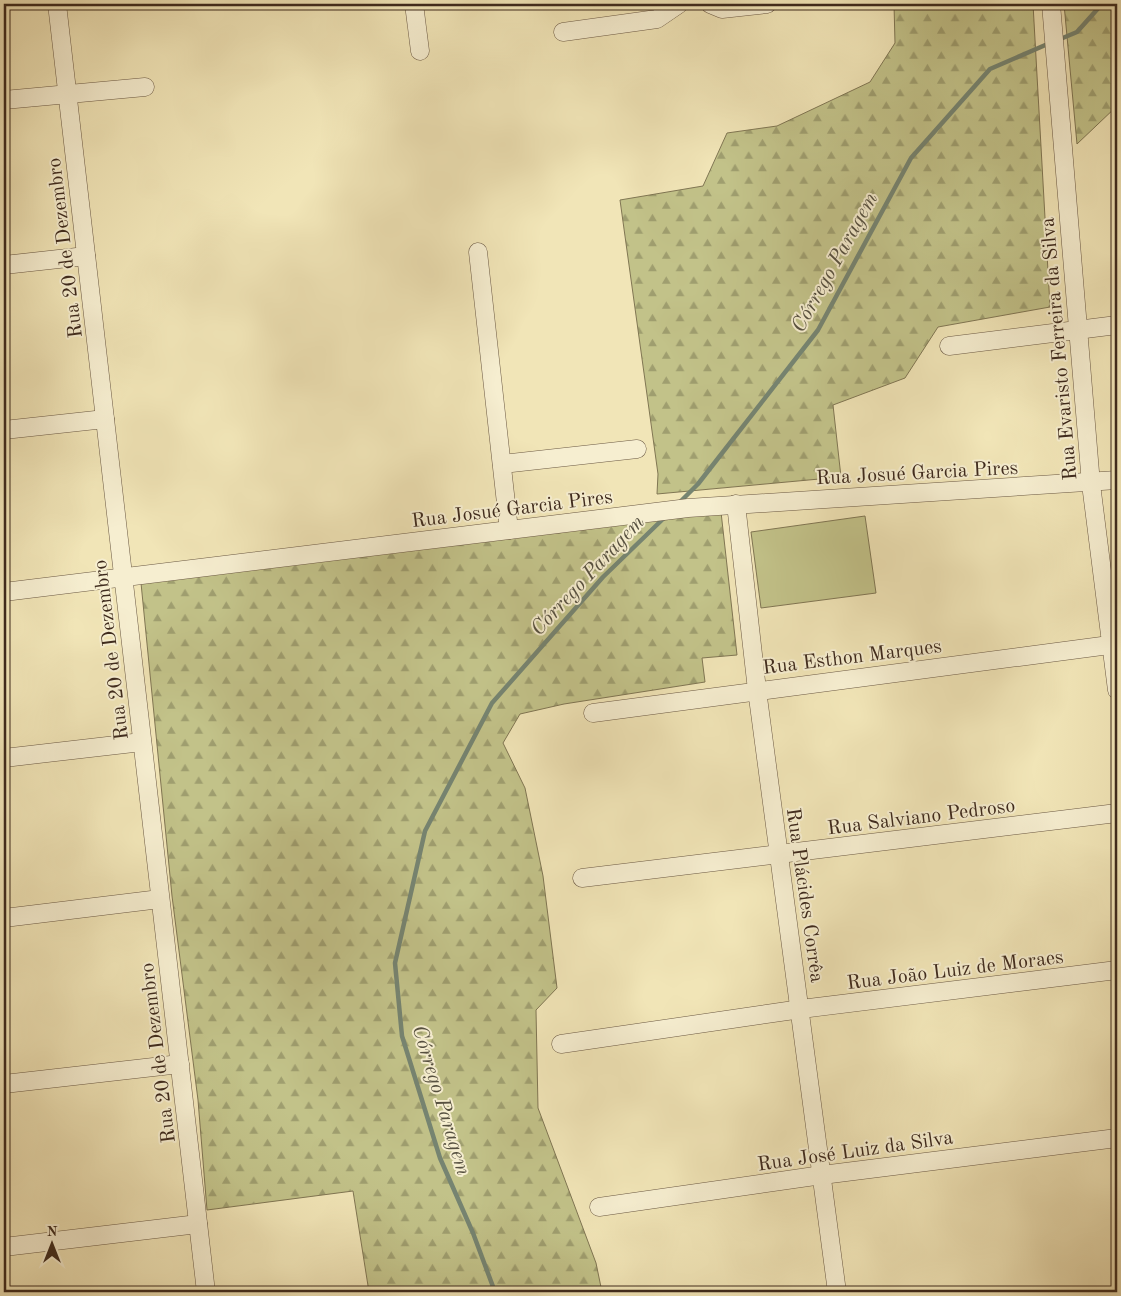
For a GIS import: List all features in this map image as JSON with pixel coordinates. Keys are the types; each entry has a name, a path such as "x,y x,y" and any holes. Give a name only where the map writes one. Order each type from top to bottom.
{"street":[{"name":"Rua 20 de Dezembro","path":"57,4 206,1292"},
{"path":"414,4 420,51"},
{"path":"563,32 657,19 679,4"},
{"path":"710,4 722,9 767,4"},
{"name":"Rua Evaristo Ferreira da Silva","path":"1051,4 1091,484 1113,644 1117,690"},
{"path":"4,100 145,87"},
{"path":"478,252 509,530"},
{"path":"4,265 86,256"},
{"path":"949,346 1117,325"},
{"path":"4,430 105,419"},
{"path":"502,464 637,449"},
{"name":"Rua Josué Garcia Pires","path":"4,592 688,508 1091,484 1117,480"},
{"name":"Rua Plácides Corrêa","path":"736,504 757,690 801,1009 837,1292"},
{"name":"Rua Esthon Marques","path":"593,713 1113,644"},
{"path":"4,758 142,742"},
{"name":"Rua Salviano Pedroso","path":"582,878 1117,813"},
{"path":"4,918 160,899"},
{"name":"Rua João Luiz de Moraes","path":"561,1044 801,1009 1117,970"},
{"path":"4,1084 180,1064"},
{"name":"Rua José Luiz da Silva","path":"599,1207 822,1175 1117,1138"},
{"path":"4,1247 198,1224"}],"green space":[{"path":"894,4 1033,4 1050,307 938,327 905,378 833,405 841,477 657,494 658,474 620,200 703,186 727,133 777,126 870,82 895,43"},
{"path":"1064,4 1117,4 1117,106 1077,144"},
{"path":"721,512 737,655 702,658 705,682 564,704 520,714 503,743 525,788 543,876 557,988 536,1010 538,1108 596,1263 602,1292 369,1292 353,1191 207,1210 198,1100 172,896 141,583"},
{"path":"865,516 876,593 761,608 751,532"}],"waterway":[{"name":"Córrego Paragem","path":"1058,40 1077,32 1102,4"},
{"name":"Córrego Paragem","path":"679,503 698,484 818,330 911,158 990,69 1050,43"},
{"name":"Córrego Paragem","path":"495,1292 473,1233 440,1158 402,1036 395,963 425,831 492,703 603,577 665,517"}]}
